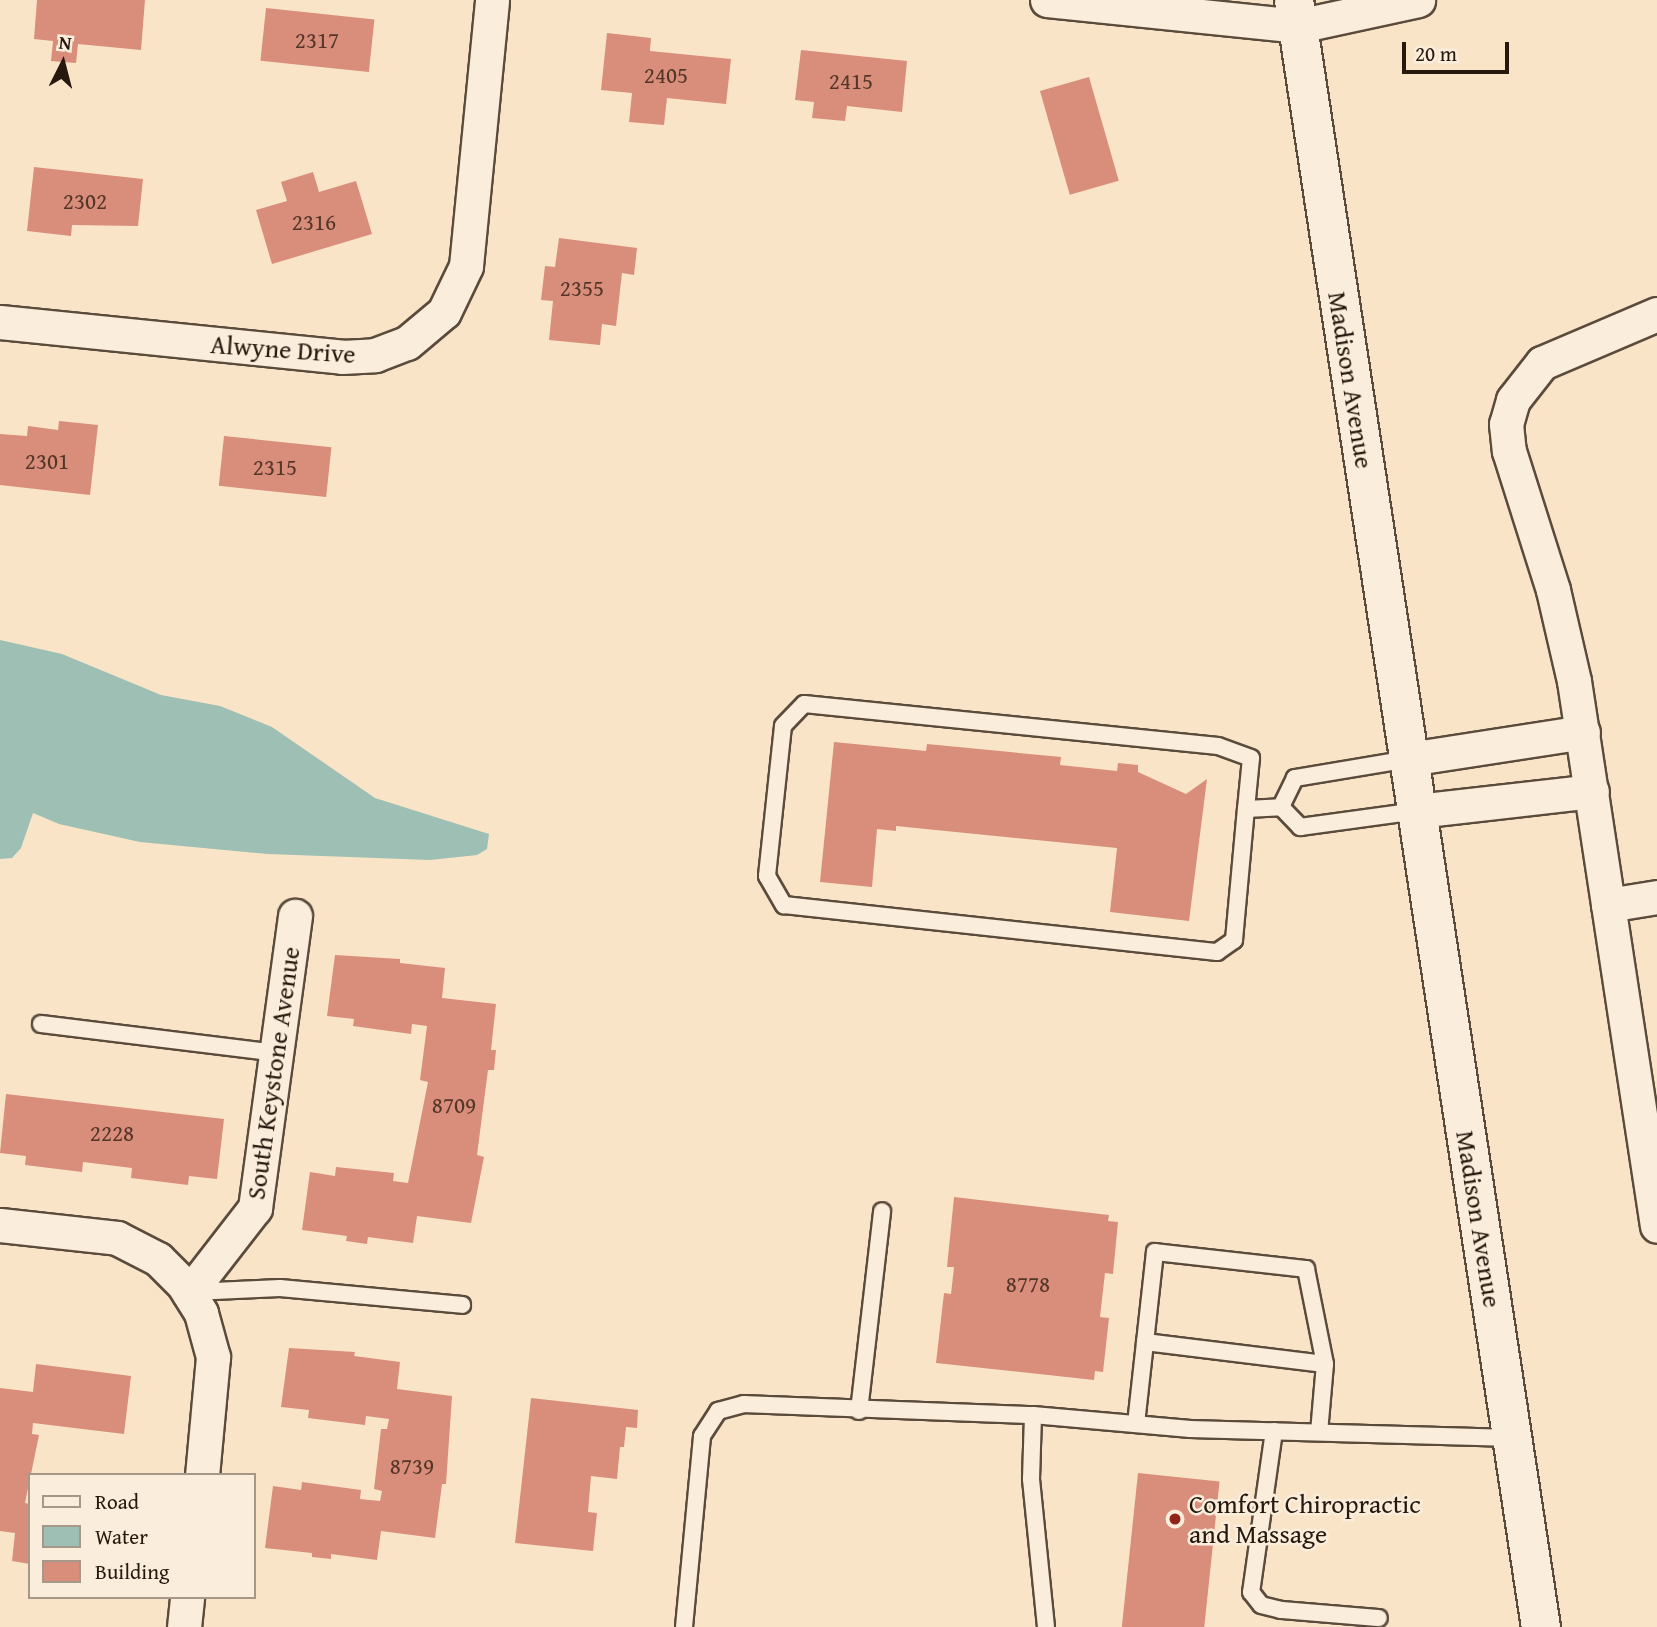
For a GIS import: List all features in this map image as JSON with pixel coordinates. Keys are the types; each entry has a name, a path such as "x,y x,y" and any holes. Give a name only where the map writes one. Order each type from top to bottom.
{"main road":[{"name":"Madison Avenue","path":"1296,13 1541,1627"}],"street":[{"name":"Alwyne Drive","path":"0,322 342,357 375,355 407,343 444,312 466,267 492,0"},
{"path":"1047,0 1296,13 1418,0"},
{"path":"1657,314 1542,363 1517,394 1506,424 1509,451 1553,590 1583,732 1657,1226"},
{"path":"1409,759 1583,732"},
{"path":"1417,811 1592,791"},
{"path":"1608,905 1657,897"},
{"name":"South Keystone Avenue","path":"186,1288 256,1208 295,916"},
{"path":"0,1225 117,1238 158,1259 186,1288 208,1335 214,1368 202,1473"},
{"path":"184,1627 187,1599"}],"lane":[{"path":"804,704 1218,746 1251,758 1246,809 1234,940 1217,952 784,905 767,876 783,726 804,704"},
{"path":"1281,807 1295,778 1409,759"},
{"path":"1246,809 1281,807 1300,827 1417,811"},
{"path":"41,1024 278,1054"},
{"path":"859,1410 882,1211"},
{"path":"1136,1424 1154,1252 1306,1269 1325,1364 1319,1432"},
{"path":"186,1288 280,1288 462,1305"},
{"path":"1145,1342 1325,1364"},
{"path":"684,1627 702,1436 718,1411 744,1404 1033,1415 1136,1424 1274,1431 1513,1437"},
{"path":"1033,1415 1031,1479 1046,1627"},
{"path":"1274,1431 1251,1592 1261,1605 1281,1610 1379,1618"}],"water":[{"path":"0,640 62,654 161,695 220,706 272,727 375,798 489,834 487,849 477,855 430,860 268,854 140,842 59,824 33,813 21,848 12,858 0,859"}],"building":[{"path":"37,0 145,0 141,50 78,44 76,63 51,61 53,41 34,39"},
{"path":"266,8 374,19 369,72 260,61"},
{"path":"607,33 651,38 650,51 731,59 726,104 667,98 664,125 629,122 632,93 601,90"},
{"path":"801,50 907,61 902,112 847,106 845,121 812,118 814,102 795,100"},
{"path":"1089,77 1119,181 1070,195 1040,91"},
{"path":"34,167 143,179 138,226 72,225 71,236 27,231"},
{"path":"313,172 319,192 356,181 372,234 272,264 256,210 287,201 281,182"},
{"path":"559,238 637,248 634,275 622,273 616,326 602,324 600,345 549,340 553,301 541,300 545,266 555,267"},
{"path":"59,421 98,425 90,495 0,485 0,434 27,436 28,426 58,430"},
{"path":"224,436 331,447 326,497 219,486"},
{"path":"834,742 926,751 927,744 1061,757 1060,765 1117,771 1118,763 1138,765 1138,772 1186,794 1207,779 1189,921 1110,912 1117,848 896,826 896,831 877,829 872,887 820,882"},
{"path":"335,955 400,959 400,963 445,968 442,998 496,1004 491,1050 496,1050 494,1070 488,1070 477,1155 484,1157 471,1223 417,1216 413,1243 368,1237 367,1244 346,1241 347,1236 302,1230 310,1172 335,1176 336,1167 394,1173 393,1181 408,1183 428,1082 420,1080 427,1026 412,1024 411,1034 353,1026 354,1019 327,1016"},
{"path":"6,1094 224,1119 217,1179 189,1176 188,1185 131,1178 132,1168 83,1162 82,1172 25,1165 26,1156 0,1153"},
{"path":"954,1197 1109,1215 1108,1221 1118,1222 1113,1274 1105,1273 1100,1317 1109,1318 1103,1372 1095,1371 1094,1380 936,1363 944,1293 951,1294 954,1267 947,1267"},
{"path":"289,1348 355,1352 354,1356 400,1362 397,1389 452,1396 446,1484 442,1484 435,1538 381,1531 377,1560 331,1554 331,1559 312,1557 312,1553 265,1548 273,1486 301,1490 302,1482 361,1490 360,1499 380,1501 382,1491 374,1489 381,1429 387,1429 389,1419 366,1416 365,1425 308,1418 309,1410 281,1407"},
{"path":"36,1364 131,1376 124,1434 33,1423 32,1434 39,1435 31,1473 28,1473 25,1503 28,1504 28,1564 12,1561 15,1533 0,1531 0,1388 33,1392"},
{"path":"531,1398 638,1410 637,1428 626,1427 624,1447 620,1447 617,1479 591,1476 588,1512 597,1513 593,1551 515,1543"},
{"name":"Comfort Chiropractic and Massage","path":"1138,1473 1220,1482 1204,1627 1122,1627"}],"place":[{"name":"Comfort Chiropractic and Massage","path":"1175,1519"}]}
